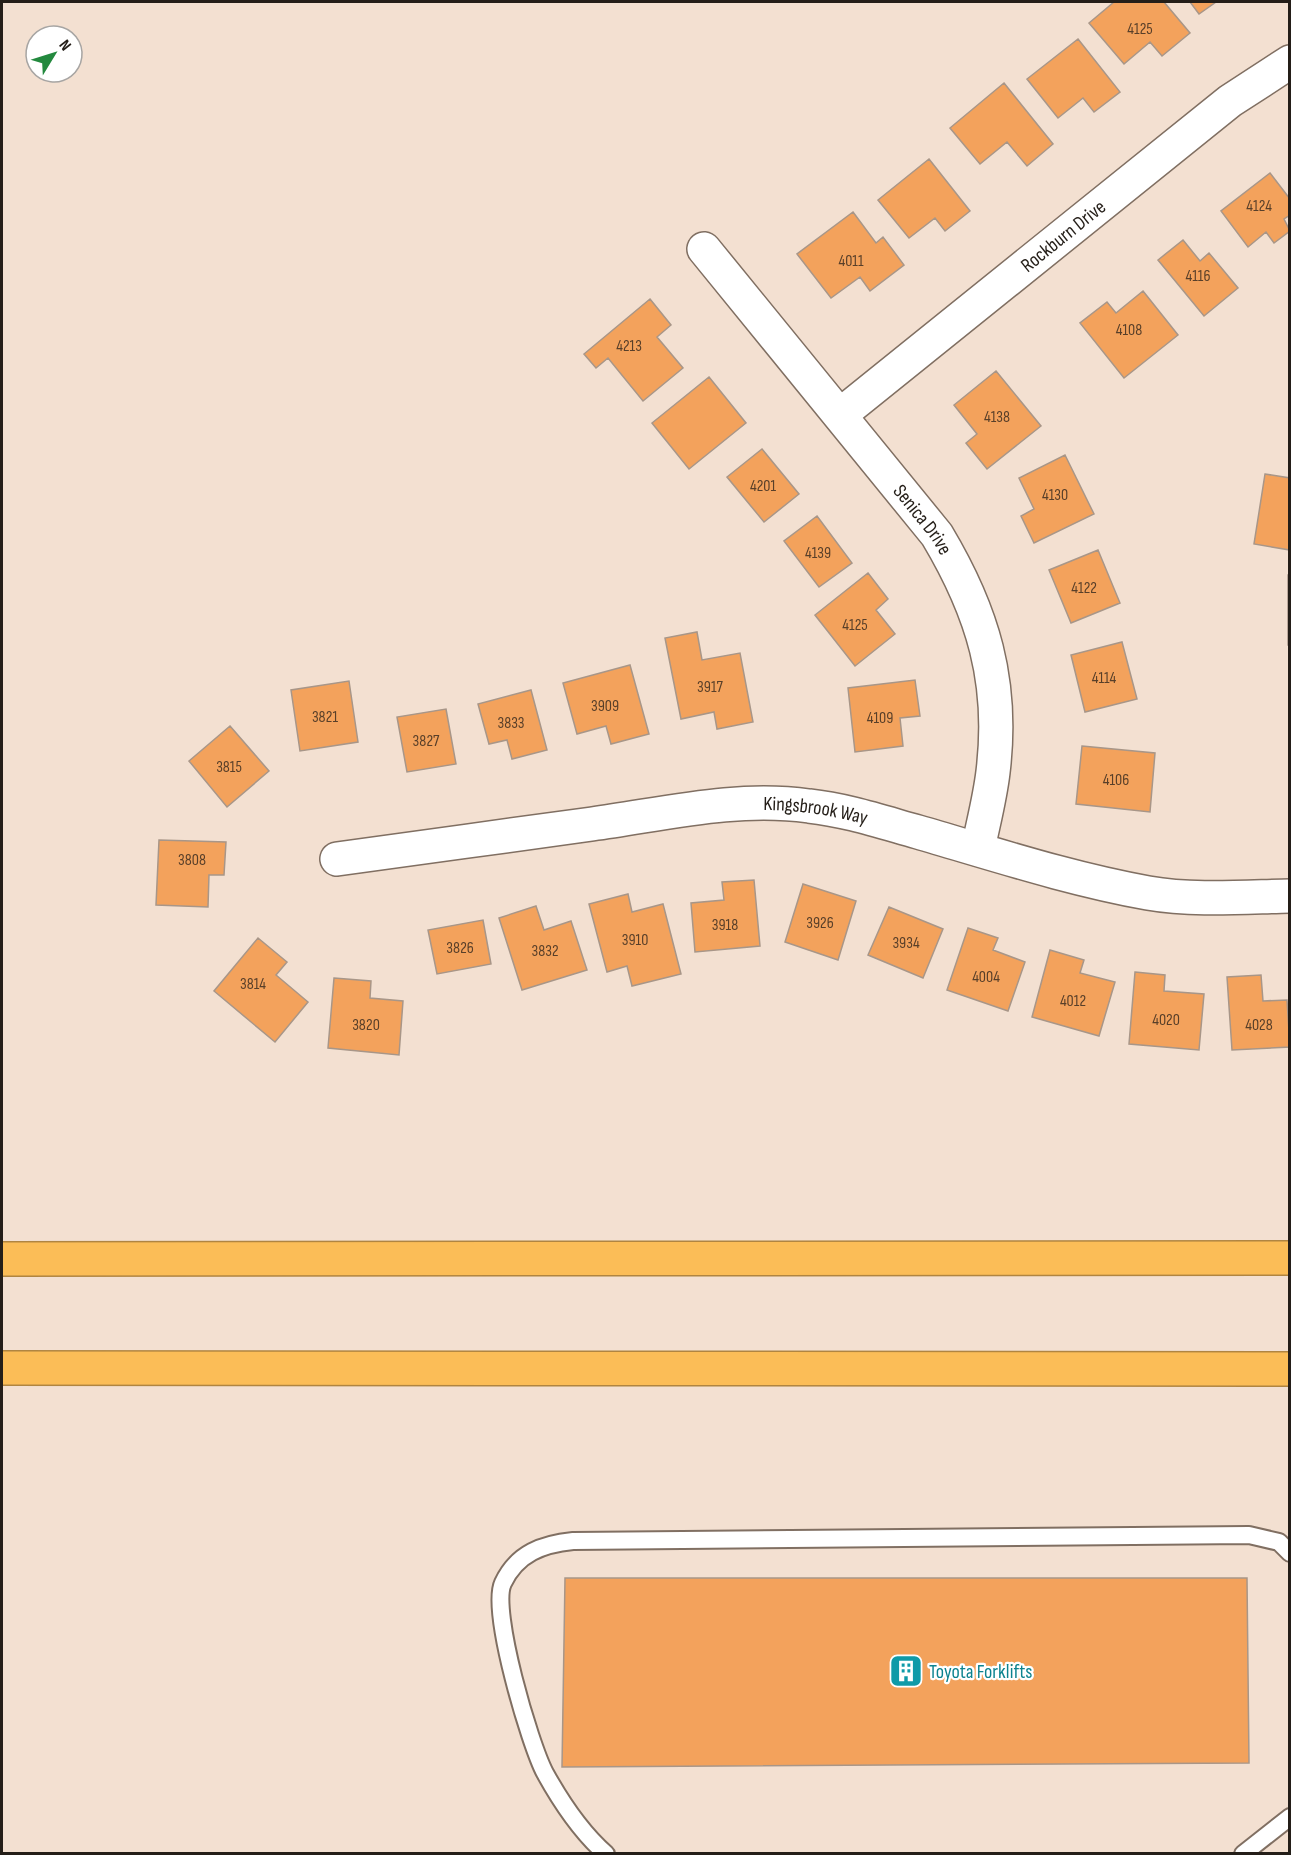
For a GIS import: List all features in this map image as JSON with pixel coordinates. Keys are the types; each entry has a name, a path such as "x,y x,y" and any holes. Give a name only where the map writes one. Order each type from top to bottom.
{"highway":[{"path":"2,1259 1290,1258"},
{"path":"2,1368 1290,1369"}],"street":[{"name":"Rockburn Drive","path":"840,415 1230,101 1290,62"},
{"name":"Senica Drive","path":"704,249 937,535 962,576 977,611 990,658 996,699 993,771 978,849"},
{"name":"Kingsbrook Way","path":"337,860 727,803 810,806 862,816 1076,878 1152,894 1197,897 1290,896"}],"lane":[{"path":"606,1854 590,1840 544,1772 515,1684 501,1621 502,1584 520,1557 547,1544 573,1541 1249,1535 1279,1542 1290,1552"},
{"path":"1243,1854 1290,1817"}],"building":[{"path":"1114,2 1164,2 1190,33 1162,56 1150,42 1124,64 1089,23"},
{"path":"1190,2 1216,2 1199,14"},
{"path":"1078,39 1120,92 1094,112 1083,98 1058,118 1027,79"},
{"path":"1004,83 1053,144 1027,166 1007,142 980,164 950,128"},
{"path":"929,159 970,211 945,231 935,218 909,238 878,200"},
{"path":"1270,173 1290,199 1290,215 1284,219 1290,231 1274,243 1266,232 1248,247 1221,211"},
{"path":"853,212 876,243 883,237 904,265 870,291 860,277 831,298 797,254"},
{"path":"1183,240 1200,261 1209,253 1238,288 1204,316 1158,260"},
{"path":"1143,291 1178,335 1124,378 1080,323 1107,302 1116,313"},
{"path":"650,299 671,325 657,337 683,368 643,401 608,358 596,368 584,354"},
{"path":"996,371 1041,426 987,469 966,443 977,434 954,405"},
{"path":"709,377 746,423 689,469 652,423"},
{"path":"762,449 799,494 764,522 727,477"},
{"path":"1065,455 1094,514 1034,543 1021,516 1034,509 1019,478"},
{"path":"1265,474 1290,478 1290,550 1254,544"},
{"path":"817,516 852,563 819,587 784,541"},
{"path":"1098,550 1120,603 1071,623 1049,570"},
{"path":"868,573 888,599 876,610 895,634 855,666 815,615"},
{"path":"1288,575 1290,575 1290,645 1288,645"},
{"path":"697,632 702,660 740,653 753,722 717,729 714,712 681,719 665,638"},
{"path":"1122,642 1137,699 1085,712 1071,655"},
{"path":"630,665 649,734 611,744 606,726 577,734 563,683"},
{"path":"915,680 920,716 900,718 903,746 855,752 848,688"},
{"path":"349,681 358,742 300,751 291,690"},
{"path":"531,690 547,750 512,759 507,740 489,744 478,704"},
{"path":"446,709 456,764 407,772 397,717"},
{"path":"230,726 269,771 227,807 189,761"},
{"path":"1082,746 1155,753 1150,812 1076,804"},
{"path":"159,840 226,842 224,875 209,875 208,907 156,905"},
{"path":"754,880 760,946 695,952 691,903 724,900 722,882"},
{"path":"803,884 856,901 838,960 785,942"},
{"path":"628,894 632,912 663,904 681,974 632,986 627,966 607,972 589,904"},
{"path":"536,906 544,930 571,921 587,970 522,990 499,918"},
{"path":"889,907 943,929 923,978 868,955"},
{"path":"483,920 491,964 437,974 428,930"},
{"path":"968,928 998,938 993,950 1025,962 1008,1011 947,990"},
{"path":"258,938 287,962 276,975 308,1002 275,1042 214,991"},
{"path":"1050,950 1084,960 1080,973 1115,982 1099,1036 1032,1017"},
{"path":"1135,972 1165,975 1164,991 1204,994 1199,1050 1129,1044"},
{"path":"1261,975 1263,1001 1287,1000 1290,1047 1232,1050 1227,977"},
{"path":"334,978 371,981 370,998 403,1001 399,1055 328,1048"},
{"name":"Toyota Forklifts","path":"565,1578 1247,1578 1249,1763 562,1767"}],"place":[{"name":"Toyota Forklifts","path":"906,1671"}]}
